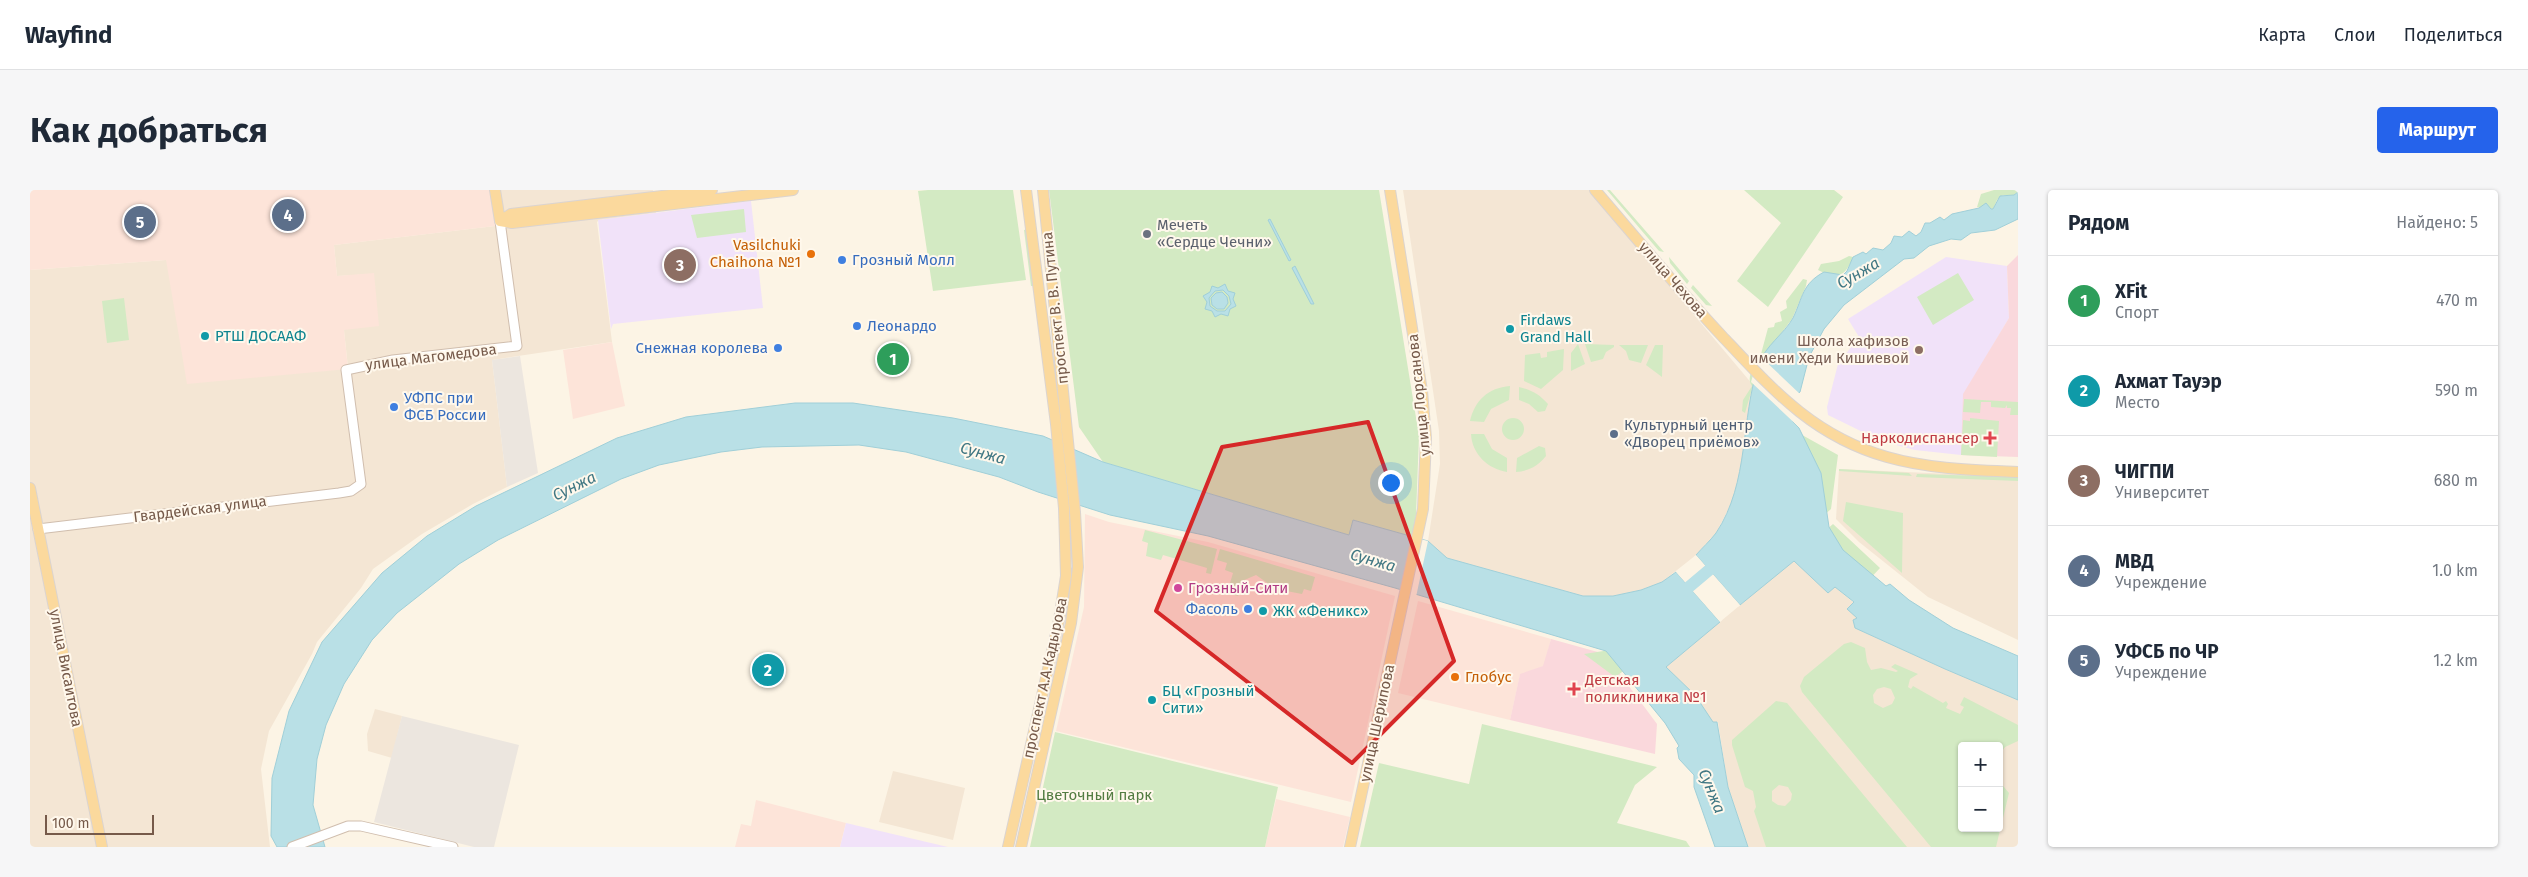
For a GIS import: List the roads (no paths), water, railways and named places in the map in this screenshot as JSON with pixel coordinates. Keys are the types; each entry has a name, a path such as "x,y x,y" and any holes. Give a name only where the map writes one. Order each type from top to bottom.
{"main road":[{"path":"495,190 500,221"},
{"path":"500,221 511,214 712,190"},
{"path":"500,221 512,222 793,190"},
{"name":"проспект В. В. Путина","path":"1026,190 1056,424 1064,508"},
{"name":"проспект В. В. Путина","path":"1043,190 1075,512"},
{"name":"улица Лорсанова","path":"1390,190 1420,382 1426,438 1423,509 1404,600"},
{"name":"улица Чехова","path":"1595,190 1753,370 1794,410 1821,428 1853,445 1896,459 1952,468 2018,472"},
{"name":"улица Висаитова","path":"30,488 102,847"},
{"name":"проспект А.А.Кадырова","path":"1008,847 1062,601 1066,560 1064,508"},
{"name":"проспект А.А.Кадырова","path":"1020,847 1075,600 1078,568 1075,512"},
{"name":"улица Шерипова","path":"1350,847 1404,600"}],"street":[{"name":"улица Магомедова","path":"361,484 346,370 393,360 518,346 500,221"},
{"name":"Гвардейская улица","path":"38,529 339,493 351,491 361,484"},
{"path":"292,847 348,826 372,828 454,847"}],"water":[{"name":"Сунжа","path":"2018,192 2018,219 1995,230 1971,233 1961,240 1951,239 1929,246 1914,258 1904,259 1844,305 1824,329 1809,357 1800,392 1794,397 1793,422 1799,428 1821,473 1829,527 1843,550 1886,586 1890,584 1909,600 1953,628 2018,656 2018,700 1855,628 1853,620 1857,618 1847,609 1854,602 1835,587 1828,593 1794,561 1740,605 1696,555 1716,533 1727,513 1734,493 1740,472 1753,385 1759,364 1766,351 1793,318 1811,281 1824,272 1843,275 1847,271 1853,257 1863,252 1866,254 1873,248 1883,250 1891,243 1894,236 1902,237 1909,231 1916,236 1921,232 1925,223 1930,223 1940,217 1944,220 1952,214 1979,208 1986,203 1993,209 2000,196 2014,195"},
{"path":"1270,219 1291,260 1289,261 1268,220"},
{"path":"1295,266 1314,304 1311,304 1292,268"},
{"path":"1225,284 1228,291 1235,293 1233,299 1236,306 1230,309 1228,316 1221,314 1215,317 1212,311 1205,309 1207,302 1203,296 1210,292 1212,286 1218,288","holes":["1223,290 1229,296 1231,304 1225,311 1217,311 1210,306 1209,298 1215,291"]},
{"path":"1222,292 1227,297 1228,303 1224,309 1217,309 1212,305 1211,298 1216,293"},
{"name":"Сунжа","path":"795,403 853,403 953,418 1043,436 1103,462 1349,535 1353,520 1428,541 1447,558 1583,596 1613,596 1641,590 1662,582 1676,572 1720,622 1666,667 1695,695 1713,722 1717,722 1728,787 1748,847 1715,847 1694,787 1694,775 1679,759 1677,748 1679,746 1665,723 1606,651 1395,588 1208,536 1110,515 1038,492 999,477 906,452 859,445 762,447 721,452 659,465 621,479 498,540 459,564 397,613 372,640 344,684 326,725 317,759 313,805 325,847 277,847 271,836 272,778 289,711 322,642 382,573 427,536 476,506 617,438 686,417"}],"waterway":[{"path":"1677,597 1721,560"}],"place":[{"name":"МВД","path":"288,215"},
{"name":"УФСБ по ЧР","path":"140,222"},
{"name":"Мечеть «Сердце Чечни»","path":"1147,234"},
{"name":"Vasilchuki Chaihona №1","path":"811,254"},
{"name":"Грозный Молл","path":"842,260"},
{"name":"ЧИГПИ","path":"680,265"},
{"name":"Леонардо","path":"857,326"},
{"name":"Firdaws Grand Hall","path":"1510,329"},
{"name":"РТШ ДОСААФ","path":"205,336"},
{"name":"Снежная королева","path":"778,348"},
{"name":"Школа хафизов имени Хеди Кишиевой","path":"1919,350"},
{"name":"XFit","path":"893,359"},
{"name":"УФПС при ФСБ России","path":"394,407"},
{"name":"Культурный центр «Дворец приёмов»","path":"1614,434"},
{"name":"Наркодиспансер","path":"1990,438"},
{"name":"Грозный-Сити","path":"1178,588"},
{"name":"Фасоль","path":"1248,609"},
{"name":"ЖК «Феникс»","path":"1263,611"},
{"name":"Ахмат Тауэр","path":"768,670"},
{"name":"Глобус","path":"1455,677"},
{"name":"Детская поликлиника №1","path":"1574,689"},
{"name":"БЦ «Грозный Сити»","path":"1152,700"}],"park label":[{"name":"Цветочный парк","path":"1094,795"}]}
